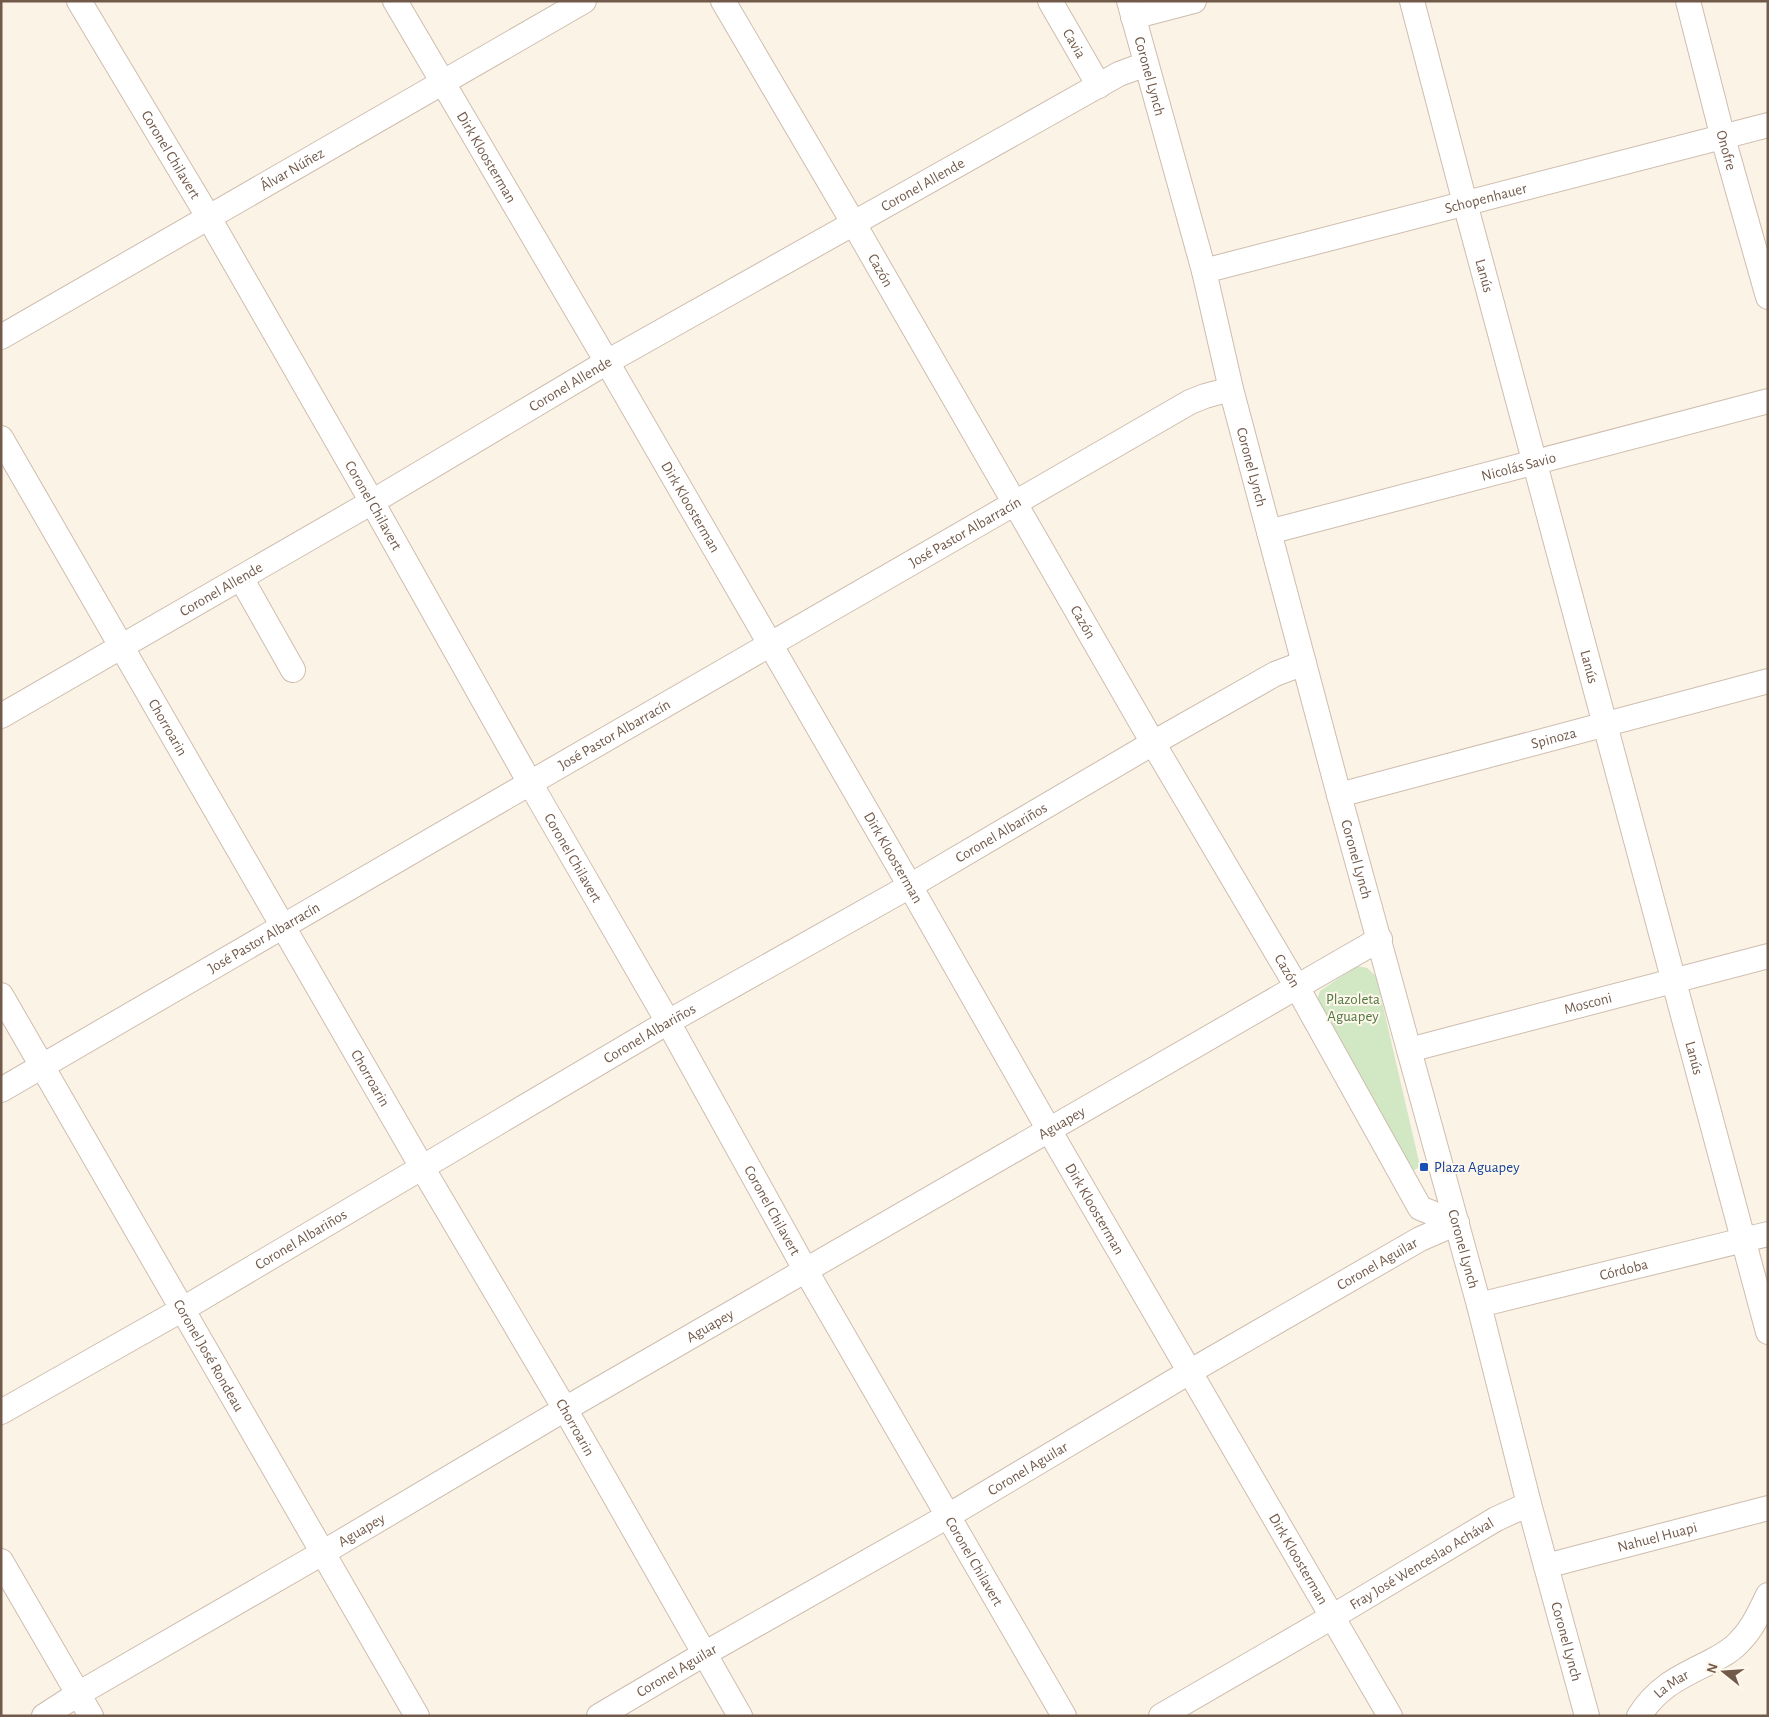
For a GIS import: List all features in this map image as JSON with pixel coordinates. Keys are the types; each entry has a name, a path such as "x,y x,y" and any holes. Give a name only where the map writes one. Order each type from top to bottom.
{"street":[{"name":"Coronel Chilavert","path":"79,1 209,218 668,1022 806,1271 1064,1716"},
{"name":"Dirk Kloosterman","path":"395,1 607,362 1049,1130 1191,1371 1390,1716"},
{"name":"Álvar Núñez","path":"1,337 584,1"},
{"name":"Cazón","path":"723,1 854,224 1153,743 1297,986 1420,1208 1457,1223"},
{"name":"Cavia","path":"1050,1 1099,86"},
{"path":"1131,9 1194,1"},
{"name":"Lanús","path":"1412,1 1464,203 1768,1332"},
{"name":"Onofre","path":"1688,1 1723,138 1768,297"},
{"name":"Coronel Lynch","path":"1131,9 1204,271 1231,389 1479,1305 1529,1504 1587,1716"},
{"name":"Coronel Allende","path":"1,716 372,502 607,362 1119,74 1146,64"},
{"name":"Schopenhauer","path":"1204,271 1768,125"},
{"name":"José Pastor Albarracín","path":"1,1090 1190,402 1231,389"},
{"name":"Nicolás Savio","path":"1269,532 1768,401"},
{"name":"Chorroarin","path":"1,438 423,1169 565,1409 740,1716"},
{"path":"241,578 293,670"},
{"name":"Coronel Albariños","path":"1,1412 183,1309 423,1169 668,1022 910,886 1153,743 1275,674 1304,663"},
{"name":"Spinoza","path":"1340,795 1768,681"},
{"name":"Aguapey","path":"44,1716 78,1694 324,1552 565,1409 1380,939"},
{"name":"Mosconi","path":"1409,1050 1768,956"},
{"name":"Coronel José Rondeau","path":"1,995 417,1716"},
{"name":"Coronel Aguilar","path":"598,1716 948,1516 1191,1371 1420,1239 1457,1223"},
{"name":"Córdoba","path":"1479,1305 1768,1234"},
{"name":"Fray José Wenceslao Achával","path":"1161,1716 1332,1618 1496,1519 1529,1504"},
{"name":"Nahuel Huapi","path":"1546,1566 1768,1508"},
{"path":"1,1561 91,1716"},
{"name":"La Mar","path":"1639,1716 1660,1690 1669,1683 1723,1655 1740,1642 1754,1622 1768,1595"}],"green space":[{"name":"Plazoleta Aguapey","path":"1357,966 1367,968 1376,976 1420,1166 1415,1170 1409,1169 1316,1003 1320,991"}],"place":[{"name":"Plaza Aguapey","path":"1424,1167"}]}
